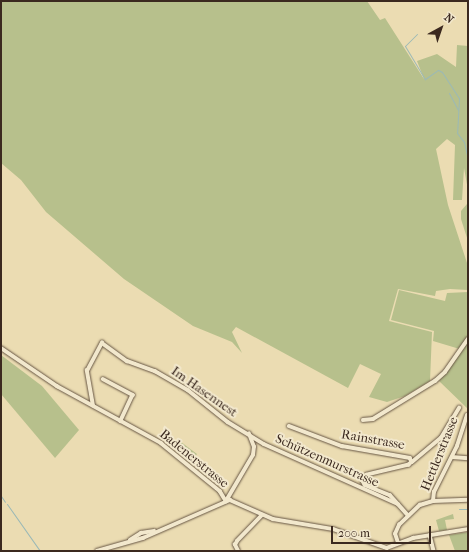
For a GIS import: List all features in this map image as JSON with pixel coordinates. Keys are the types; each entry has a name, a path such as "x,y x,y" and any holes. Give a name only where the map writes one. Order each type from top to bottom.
{"street":[{"path":"363,420 373,419 435,380 445,372 468,339"},
{"name":"Im Hasennest","path":"93,406 87,372 102,343 127,361 155,371 178,384 228,422 249,434"},
{"name":"Badenerstrasse","path":"1,348 42,377 168,448 220,491 226,501 235,501 262,515 289,523 332,529 388,550"},
{"path":"103,379 133,395 121,421"},
{"path":"412,462 441,438 459,408"},
{"name":"Hettlerstrasse","path":"433,501 434,492 452,457 467,416"},
{"name":"Rainstrasse","path":"289,426 342,446 392,456 408,456 412,462 404,467 363,478 365,485 386,492 408,515"},
{"path":"97,551 127,541 143,538 157,530 226,501 253,455 254,447 249,434"},
{"name":"Schützenmurstrasse","path":"249,434 274,449 398,504"},
{"path":"452,457 468,458"},
{"path":"398,543 396,530 408,515 420,505 433,501 468,500"},
{"path":"238,551 235,545 237,541 262,515"},
{"path":"388,550 398,543 430,535 468,529"},
{"path":"430,535 434,551"}],"green space":[{"path":"1,1 367,1 380,20 385,18 424,79 417,61 437,54 456,67 457,45 468,46 468,190 464,168 462,200 453,200 455,145 447,139 436,149 448,205 468,266 468,290 450,289 436,291 435,296 398,289 389,321 432,332 430,381 405,396 387,402 369,397 381,374 360,364 348,388 236,327 232,332 242,353 232,342 193,326 124,279 46,212 21,180 1,163"},
{"path":"467,204 468,241 461,219 461,211"},
{"path":"399,290 445,301 447,293 468,292 468,409 439,381 463,350 433,341 434,331 391,320"},
{"path":"1,355 42,386 79,430 55,458 1,394"},
{"path":"181,442 197,454 192,461 176,449"},
{"path":"453,514 454,519 445,520 447,530 439,531 436,520"},
{"path":"468,532 468,550 455,551 449,535"}],"waterway":[{"path":"417,34 405,46 425,79 438,70 442,72 459,98 457,133 464,142 468,160"},
{"path":"449,93 458,110"},
{"path":"1,496 5,502"},
{"path":"7,504 40,551"},
{"path":"459,509 468,509"}]}
